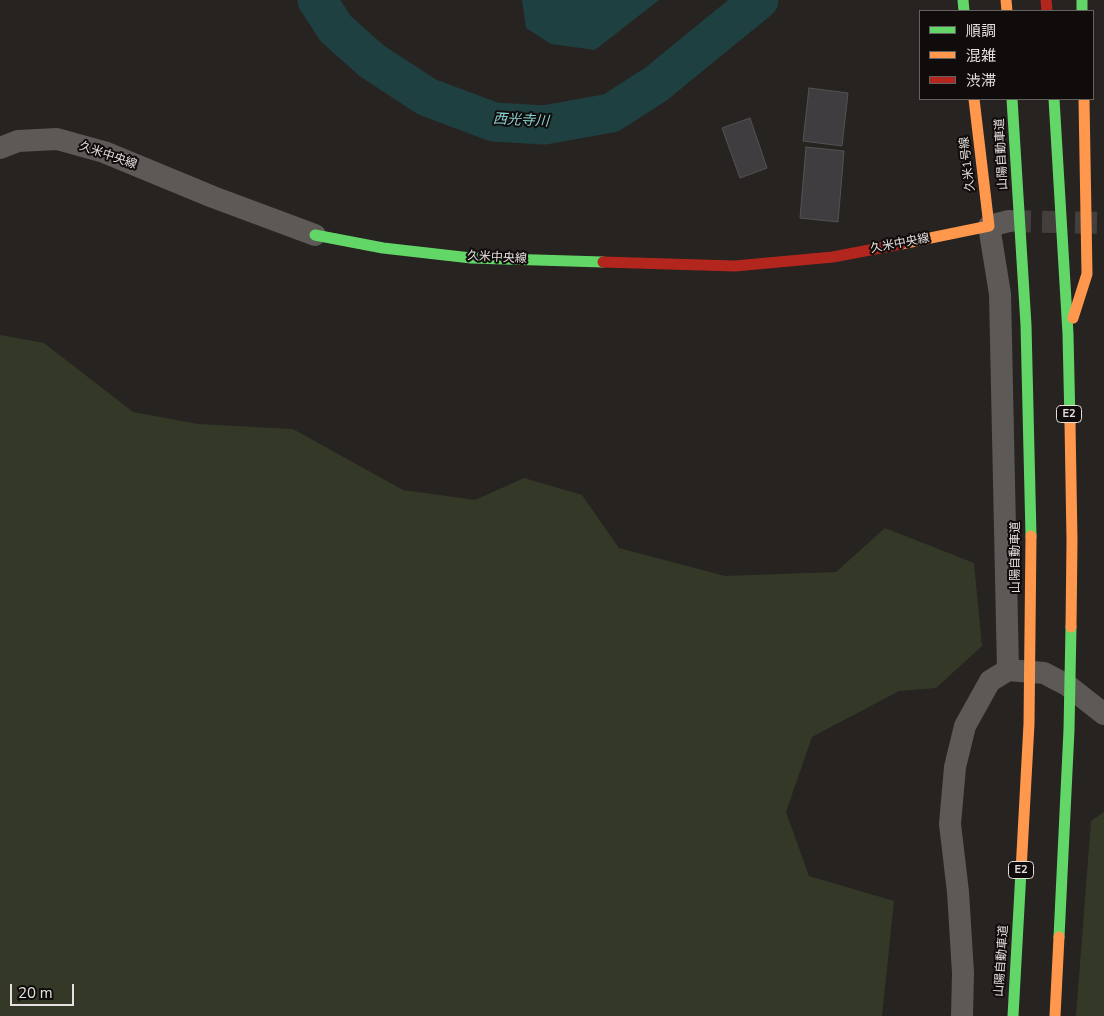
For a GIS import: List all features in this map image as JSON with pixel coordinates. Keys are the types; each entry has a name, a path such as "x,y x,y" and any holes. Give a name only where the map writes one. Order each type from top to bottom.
{"main road":[{"name":"久米1号線","path":"974,100 999,224"},
{"name":"山陽自動車道","path":"1012,100 1026,325 1031,537 1029,724 1013,1016"},
{"name":"E2","path":"1054,100 1068,334 1072,541 1068,730 1056,1016"},
{"path":"1068,334 1087,274 1084,100"},
{"name":"久米中央線","path":"315,235 383,248 471,258 735,266 833,257 999,224"}],"street":[{"name":"久米中央線","path":"0,148 18,142 57,139 104,152 213,197 315,235"},
{"path":"999,224 1008,670"},
{"path":"962,1016 962,955 950,824 955,767 966,726 990,681 1008,670 1044,673 1067,685 1104,714"}],"green space":[{"path":"0,335 44,343 133,412 198,424 293,429 403,490 475,500 524,478 582,495 619,548 725,576 836,572 885,528 974,563 982,646 936,688 899,691 812,737 786,812 809,876 894,901 882,1016 0,1016"},
{"path":"1104,812 1104,1016 1076,1016 1091,821"}],"water":[{"path":"522,0 659,0 595,50 551,44 526,28"}],"building":[{"path":"809,88 848,93 842,146 803,141"},
{"path":"750,118 767,168 740,178 722,128"},
{"path":"806,147 844,151 838,222 800,218"}],"waterway":[{"name":"西光寺川","path":"317,0 336,29 372,61 427,97 494,122 544,125 611,113 656,84 759,0"}],"tunnel":[{"path":"1009,221 1104,223"}],"traffic: fast":[{"path":"963,0 964,10"},
{"path":"1082,0 1082,10"},
{"path":"1012,100 1026,325 1031,536"},
{"path":"1054,100 1068,334 1070,423"},
{"path":"315,235 383,248 471,258 603,262"},
{"path":"1059,937 1069,730 1071,627"},
{"path":"1013,1016 1021,871"}],"traffic: slow":[{"path":"1006,0 1007,10"},
{"path":"901,244 989,226 974,100"},
{"path":"1073,318 1087,274 1084,100"},
{"path":"1070,423 1071,627"},
{"path":"1021,871 1029,724 1031,536"},
{"path":"1055,1016 1059,937"}],"traffic: jam":[{"path":"1046,0 1047,10"},
{"path":"603,262 735,266 833,257 901,244"}]}
